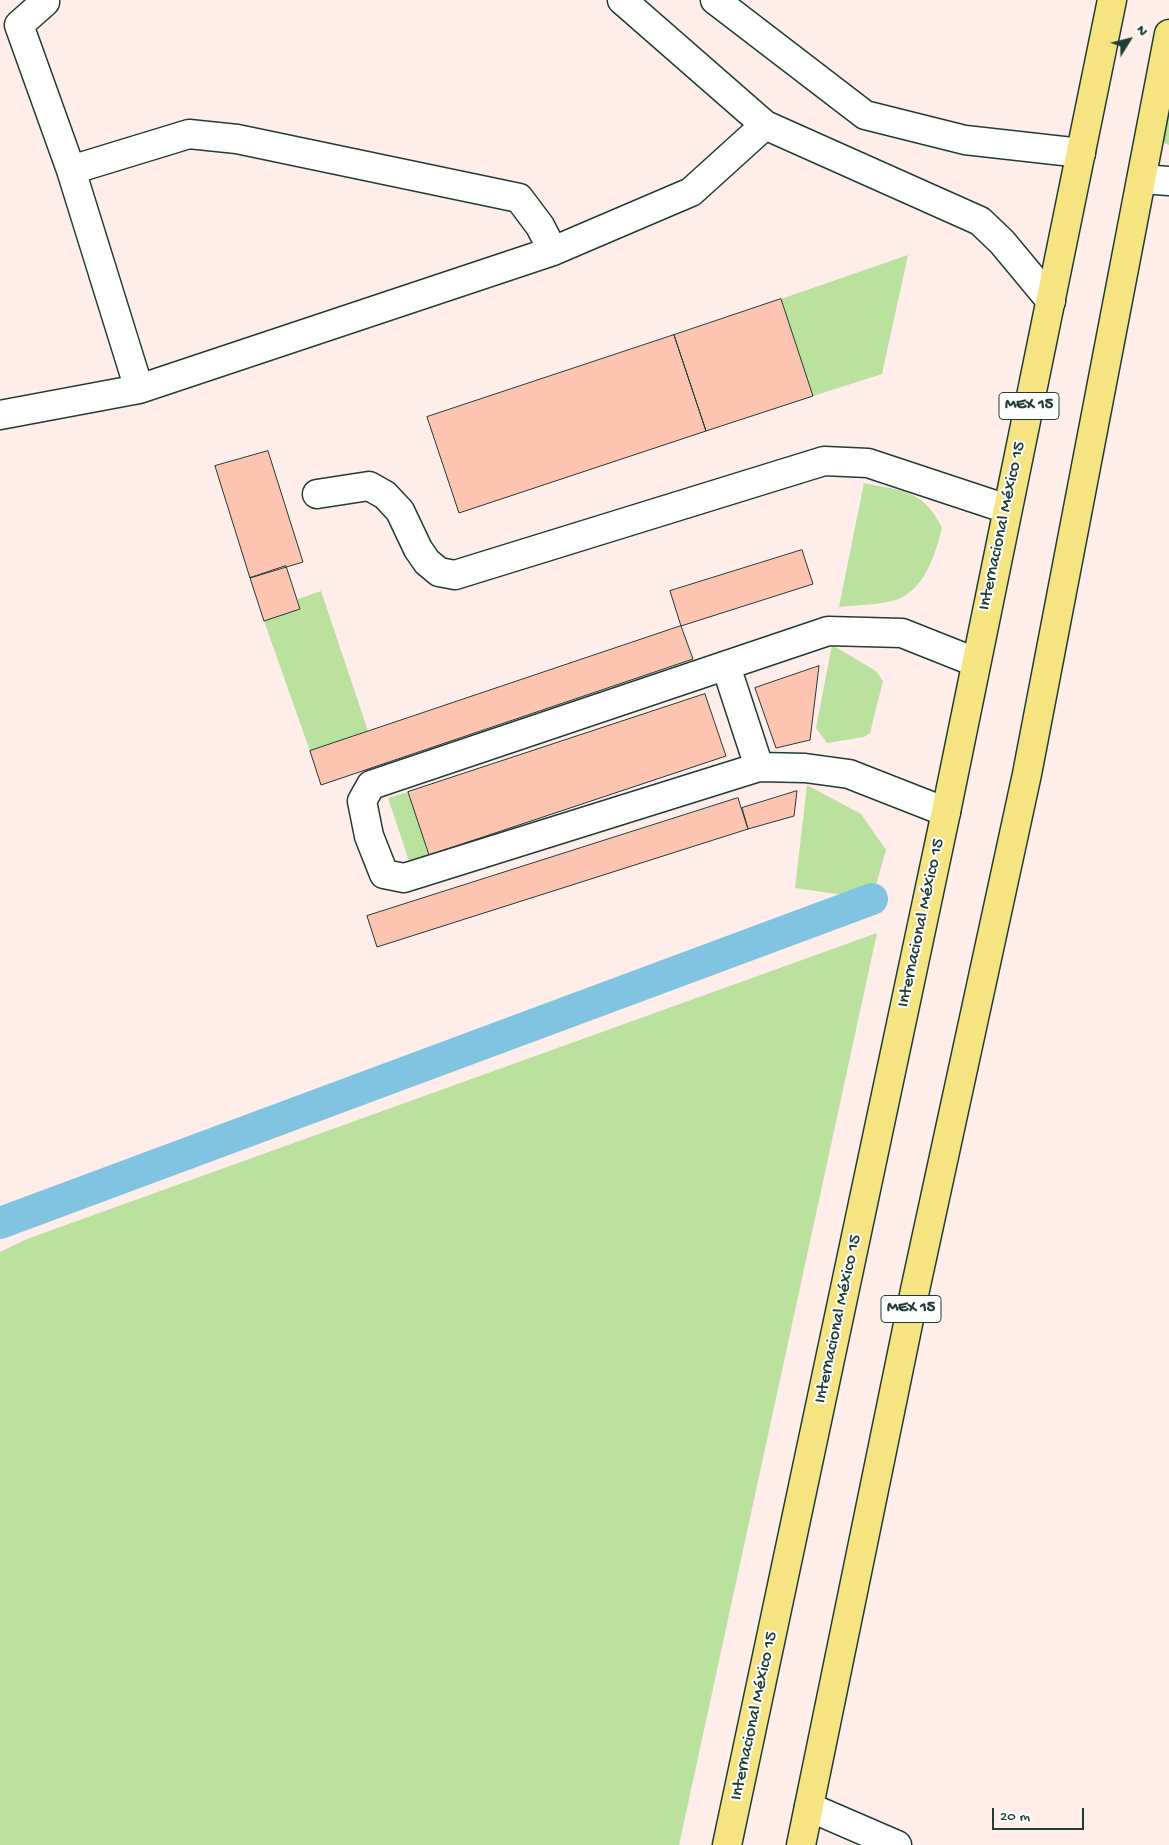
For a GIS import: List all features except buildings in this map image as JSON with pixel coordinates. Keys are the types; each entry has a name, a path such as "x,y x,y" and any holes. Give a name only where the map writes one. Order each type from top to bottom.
{"main road":[{"name":"Internacional México 15","path":"727,1845 946,812 975,662 1112,0"},
{"name":"MEX 15","path":"802,1845 915,1290 1026,774 1169,34"}],"street":[{"path":"622,0 765,125 980,221 1002,242 1051,301"},
{"path":"715,0 865,114 965,140 1081,153"},
{"path":"45,2 19,26 71,170 139,389"},
{"path":"0,415 139,389 553,251 691,192 765,125"},
{"path":"71,170 189,134 237,139 519,198 540,226 553,251"},
{"path":"1142,179 1169,181"},
{"path":"317,494 369,486 385,495 400,511 418,549 427,562 439,572 455,575 824,461 868,463 1007,509"},
{"path":"946,812 849,774 805,768 759,767 404,878 384,874 369,836 362,800 371,785 828,631 902,633 975,662"},
{"path":"726,666 759,767"},
{"path":"809,1807 897,1845"}],"green space":[{"path":"1169,78 1169,145 1160,141"},
{"path":"908,255 882,374 813,396 781,299"},
{"path":"864,483 911,494 928,506 942,528 932,561 926,572 920,582 903,597 873,604 839,607"},
{"path":"321,591 368,731 310,751 264,621 300,609 298,599"},
{"path":"832,645 876,671 883,681 870,733 864,737 827,743 816,728"},
{"path":"807,785 861,814 886,850 872,899 795,888"},
{"path":"408,792 429,855 409,861 388,798"},
{"path":"877,933 679,1845 0,1845 0,1252 27,1239"}],"waterway":[{"path":"0,1223 872,899"}]}
